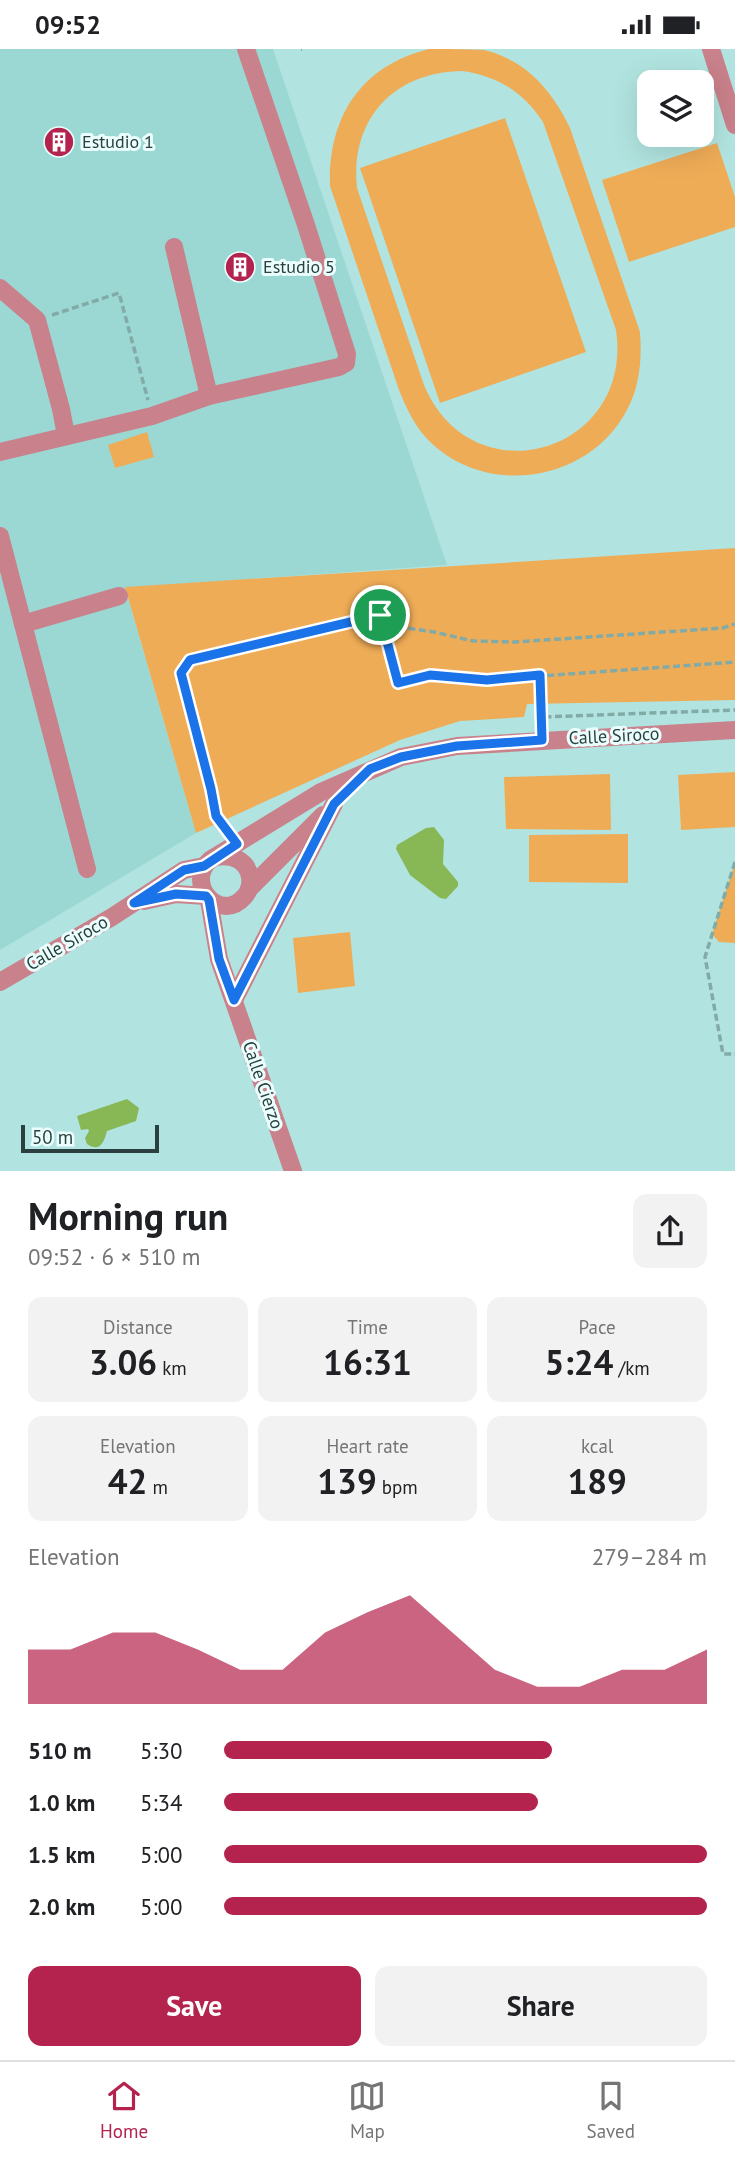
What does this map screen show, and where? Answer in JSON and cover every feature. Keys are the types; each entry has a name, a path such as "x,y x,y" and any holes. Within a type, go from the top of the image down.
{"street":[{"path":"0,452 152,416 209,396 339,367 346,363 347,354 331,299 247,49"},
{"path":"711,49 735,125"},
{"path":"174,247 209,396"},
{"path":"0,288 37,320 66,435"},
{"path":"0,536 87,869"},
{"path":"23,624 119,596"},
{"name":"Calle Siroco","path":"0,982 134,903 184,870 210,862 321,792 401,757 457,746 735,730"},
{"name":"Calle Siroco","path":"249,889 370,769"},
{"path":"234,1000 334,804"},
{"path":"232,856 246,866 249,889 241,900 229,906 215,904 207,898 200,881 210,862 232,856"},
{"name":"Calle Siroco","path":"134,903 176,894 207,898"},
{"name":"Calle Cierzo","path":"207,898 219,959 293,1171"}],"path":[{"path":"37,320 119,293 152,416"},
{"path":"380,615 398,683 430,675 487,680 735,662"},
{"path":"237,844 216,816 181,673 190,660 380,615 407,628 473,642 515,642 723,628 735,624"},
{"path":"540,675 542,740"},
{"path":"542,717 735,710"},
{"path":"735,862 705,957 723,1054 735,1054"}],"shaded area":[{"path":"0,49 273,49 447,565 125,588 196,833 0,950"},
{"path":"429,49 484,50 513,61 546,89 570,128 640,332 641,352 631,401 609,436 586,455 559,468 530,475 500,475 472,468 445,454 422,433 399,390 330,186 335,138 342,117 353,98 384,68","holes":["462,71 498,81 518,94 543,122 616,330 615,372 600,407 576,432 545,447 511,451 477,442 447,421 424,385 357,188 357,163 361,141 369,121 381,104 416,80"]},
{"path":"505,118 586,352 440,403 360,168"},
{"path":"717,143 735,197 735,227 629,262 602,180 705,147 714,147"},
{"path":"147,432 154,457 115,468 108,445"},
{"path":"735,548 735,700 527,704 524,717 460,721 400,740 196,833 125,587"},
{"path":"735,772 735,827 681,830 678,775"},
{"path":"610,774 611,830 506,829 504,777"},
{"path":"434,827 444,840 443,864 458,882 458,886 446,899 440,898 410,875 396,849 397,845 426,828"},
{"path":"628,834 628,883 529,882 529,835"},
{"path":"735,862 735,943 719,942 712,934"},
{"path":"350,932 355,986 298,993 293,938"},
{"path":"127,1099 139,1108 136,1121 107,1131 98,1147 87,1144 85,1138 89,1131 81,1130 77,1116"}],"place":[{"name":"Estudio 1","path":"59,142"},
{"name":"Estudio 5","path":"240,267"}],"route":[{"path":"380,615 398,683 430,675 487,680 540,675 542,740 457,746 401,757 370,769 334,804 234,1000 219,959 209,900 206,896 176,894 134,903 184,870 204,866 237,844 216,816 181,673 190,660 380,615"}]}
